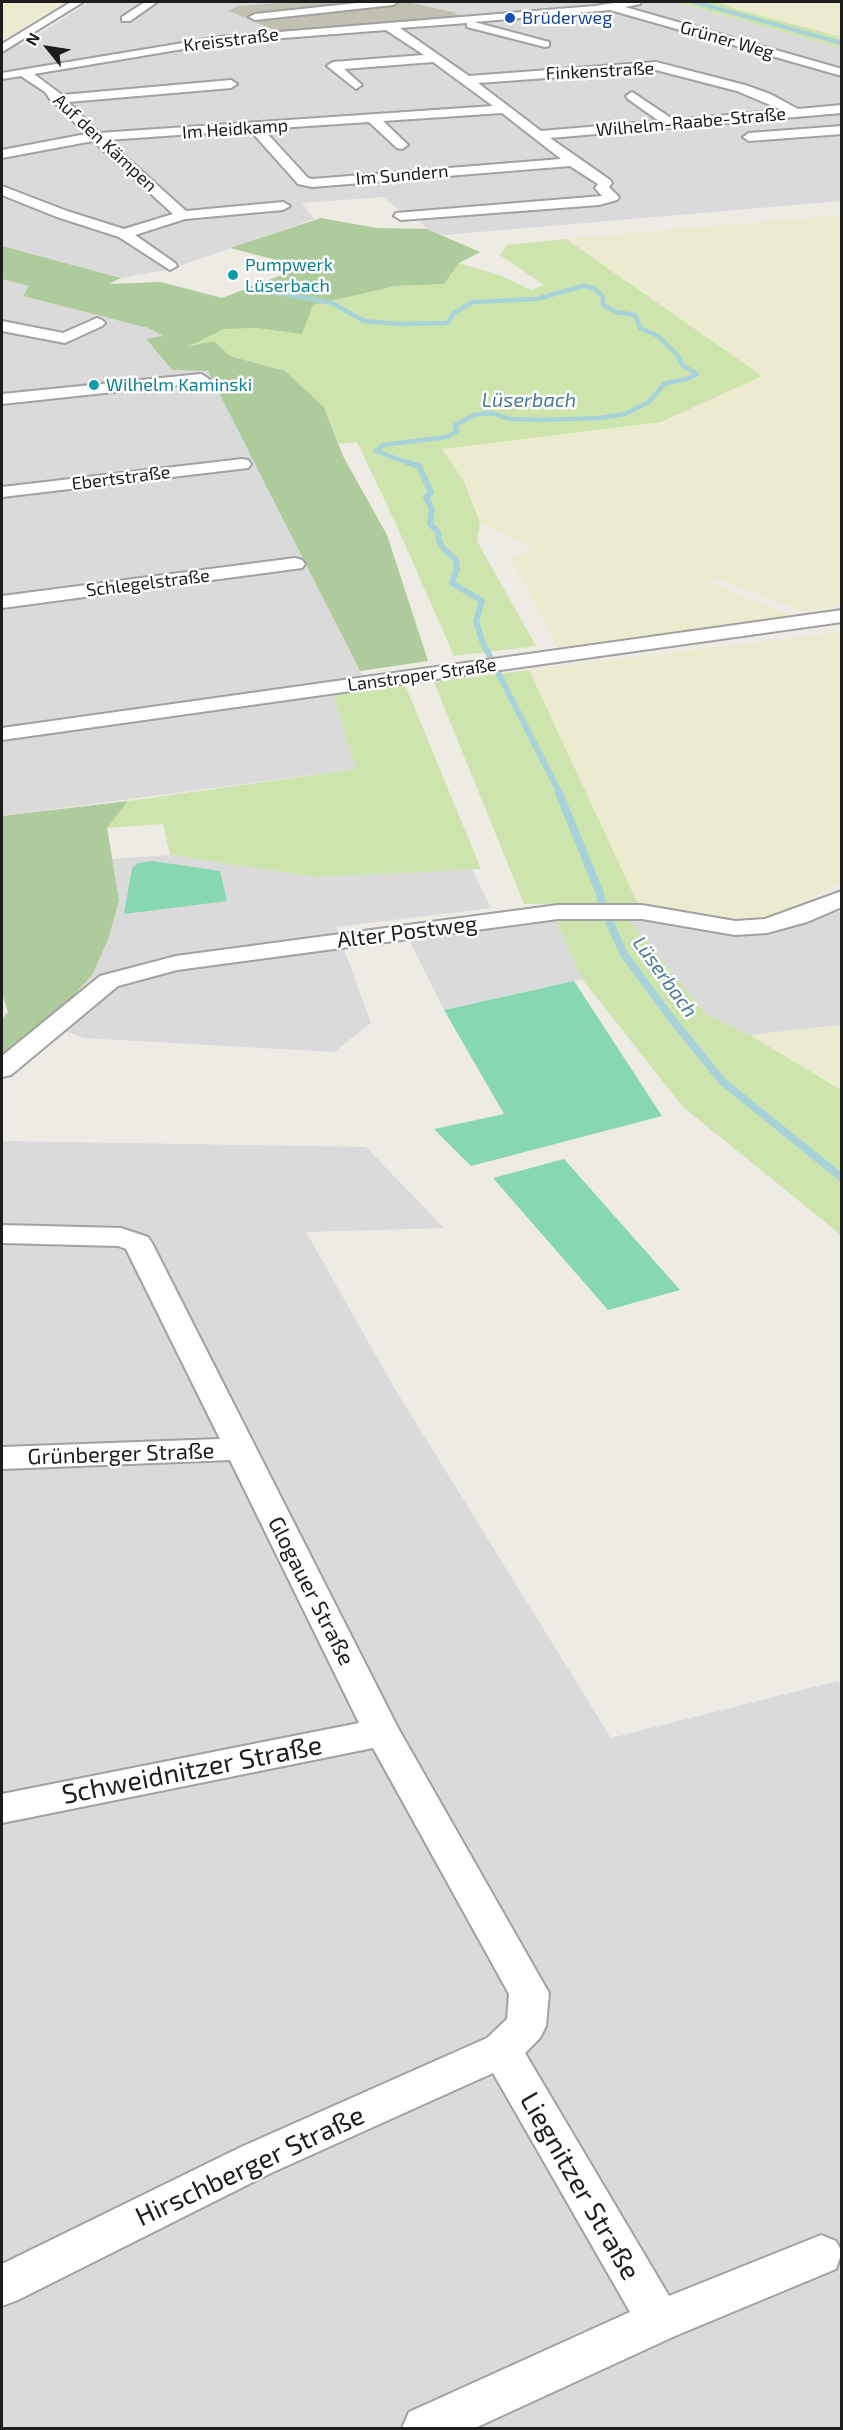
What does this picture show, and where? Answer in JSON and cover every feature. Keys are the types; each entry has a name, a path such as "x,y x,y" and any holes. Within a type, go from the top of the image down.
{"street":[{"path":"2,49 78,2"},
{"path":"126,19 152,2"},
{"path":"289,33 250,18 393,2"},
{"name":"Kreisstraße","path":"2,76 219,40 613,7 636,2"},
{"name":"Grüner Weg","path":"613,7 842,73"},
{"path":"440,10 462,19"},
{"name":"Kreisstraße","path":"462,19 473,27 545,44"},
{"path":"387,25 467,80 573,162 605,183 603,188 612,197 599,201 401,216"},
{"path":"356,85 333,66 436,58"},
{"name":"Finkenstraße","path":"467,80 656,66 741,88 796,113"},
{"name":"Auf den Kämpen","path":"24,73 49,89 56,99 96,137 183,215"},
{"path":"56,99 231,84"},
{"path":"632,96 672,124"},
{"name":"Im Heidkamp","path":"2,154 96,137 255,128 507,109"},
{"name":"Wilhelm-Raabe-Straße","path":"540,135 842,109"},
{"path":"373,119 402,145"},
{"name":"Im Sundern","path":"255,128 303,181 312,183 573,162"},
{"path":"730,139 842,130"},
{"path":"561,152 584,150"},
{"path":"2,190 62,214 124,234 170,266"},
{"name":"Auf den Kämpen","path":"124,234 183,215 283,206"},
{"path":"2,326 65,338 97,323"},
{"path":"2,399 201,379"},
{"name":"Ebertstraße","path":"2,492 242,464"},
{"name":"Schlegelstraße","path":"2,602 295,564"},
{"name":"Lanstroper Straße","path":"2,734 842,616"},
{"name":"Alter Postweg","path":"2,1069 109,981 176,963 558,912 642,912 735,928 767,926 798,917 842,898"},
{"name":"Glogauer Straße","path":"2,1234 121,1237 138,1243 382,1732 529,1993 526,2026 501,2050"},
{"name":"Grünberger Straße","path":"2,1458 240,1449"},
{"name":"Schweidnitzer Straße","path":"2,1809 382,1732"},
{"name":"Hirschberger Straße","path":"2,2286 256,2160 501,2050"},
{"name":"Liegnitzer Straße","path":"501,2050 659,2321"},
{"path":"425,2428 659,2321 820,2255"}],"shaded area":[{"path":"89,2 676,2 841,48 841,201 444,235 427,229 417,218 399,218 395,213 401,212 383,197 302,203 314,219 171,269 121,278 2,246 2,45 22,45"},
{"path":"292,2 407,2 453,12 459,16 279,32 229,11 238,6"},
{"path":"2,279 30,286 23,295 148,328 164,336 146,340 172,370 208,370 366,683 334,697 356,769 2,816"},
{"path":"170,855 315,877 472,869 491,908 336,927 371,1023 334,1052 84,1038 47,1025 93,974 109,937 119,900 112,859"},
{"path":"836,906 842,919 841,1025 750,1035 706,1014 629,920 771,932"},
{"path":"555,918 582,979 444,1010 408,938"},
{"path":"2,1141 366,1147 444,1228 306,1232 395,1389 611,1738 838,1681 841,1687 841,2428 2,2428"}],"green space":[{"path":"2,2 47,2 62,4 2,40"},
{"path":"676,2 718,2 841,37 841,48"},
{"path":"718,2 841,2 841,37 733,8"},
{"path":"841,215 841,605 805,612 715,578 706,581 794,617 559,650 511,559 533,549 480,523 464,481 441,448 660,422 761,376 566,239"},
{"path":"321,218 377,228 427,229 480,252 459,263 444,284 396,286 313,305 302,334 258,328 224,329 187,347 214,341 230,356 285,371 324,407 343,456 387,535 428,661 360,671 208,371 172,370 146,339 163,336 148,328 23,296 29,286 2,279 2,246 121,278 109,284 161,282 222,298 303,267 230,248"},
{"path":"566,239 762,376 661,422 442,449 464,481 480,523 477,541 536,646 454,656 357,442 339,444 324,407 285,371 230,356 214,342 184,348 224,329 258,328 312,305 396,286 444,284 459,263 502,276 531,290 544,285 500,255 507,245"},
{"path":"841,632 841,883 776,916 742,922 638,904 529,670"},
{"path":"529,670 638,904 524,904 434,682"},
{"path":"366,683 406,687 481,869 315,877 170,855 163,824 107,828 128,801 356,769 334,697"},
{"path":"128,801 107,828 119,900 109,937 93,974 47,1025 2,1061 2,1019 8,1012 2,994 2,816"},
{"path":"152,861 220,871 227,901 124,914 132,868 139,863"},
{"path":"555,918 629,920 706,1014 750,1035 841,1090 841,1235 683,1107 582,979"},
{"path":"574,981 662,1116 471,1166 434,1129 504,1114 444,1010"},
{"path":"841,1025 841,1090 750,1035"},
{"path":"564,1159 680,1290 608,1310 493,1178"}],"waterway":[{"path":"694,2 842,43"},
{"name":"Lüserbach","path":"251,288 332,303 364,321 400,324 447,323 455,312 473,302 537,299 583,286 594,288 603,297 603,305 616,312 635,315 640,328 658,336 677,355 683,366 697,374 687,379 664,384 649,402 625,414 600,418 540,420 511,419 490,413 474,415 455,425 457,431 447,437 383,445 376,451 411,464"},
{"name":"Lüserbach","path":"406,462 419,466 431,492 426,497 432,509 430,524 438,532 439,541 444,549 456,560 457,569 452,583 482,601 476,621 482,641 560,794"},
{"name":"Lüserbach","path":"559,793 599,891 603,908 624,954 671,1018 723,1082 842,1178"}],"place":[{"name":"Brüderweg","path":"510,18"},
{"name":"Pumpwerk Lüserbach","path":"233,275"},
{"name":"Wilhelm Kaminski","path":"94,385"}]}
